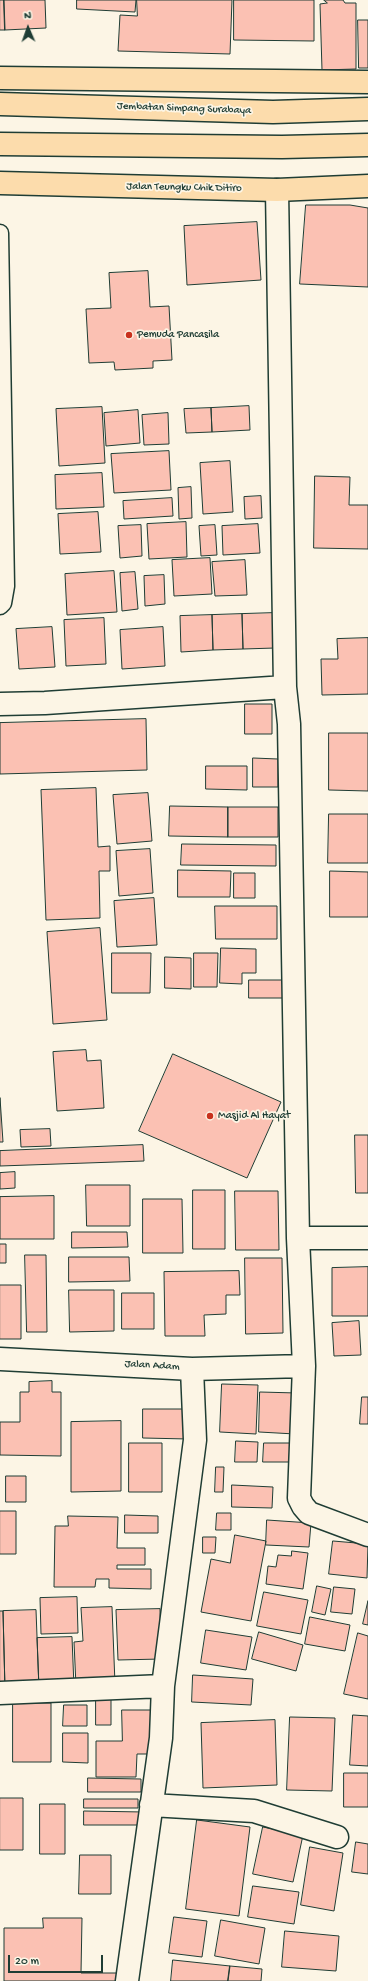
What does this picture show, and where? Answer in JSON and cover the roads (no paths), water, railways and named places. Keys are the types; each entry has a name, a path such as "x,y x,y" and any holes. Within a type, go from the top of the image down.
{"highway":[{"path":"0,78 368,82"},
{"name":"Jembatan Simpang Surabaya","path":"0,104 273,112 368,109"},
{"path":"0,144 282,147 368,146"},
{"name":"Jalan Teungku Chik Ditiro","path":"0,184 277,190 368,186"}],"street":[{"path":"277,190 285,687 289,724 298,1238 304,1366 299,1498 309,1513 368,1535"},
{"path":"0,704 45,703 285,687"},
{"path":"298,1238 368,1238"},
{"name":"Jalan Adam","path":"0,1359 192,1368 304,1366"},
{"path":"127,1981 161,1738 163,1686 195,1440 192,1368"},
{"path":"0,1693 163,1686"},
{"path":"152,1805 244,1809 337,1837"}],"lane":[{"path":"0,233 6,586 3,603 0,606"}],"place":[{"name":"Pemuda Pancasila","path":"129,335"},
{"name":"Masjid Al Hayat","path":"210,1116"}]}
